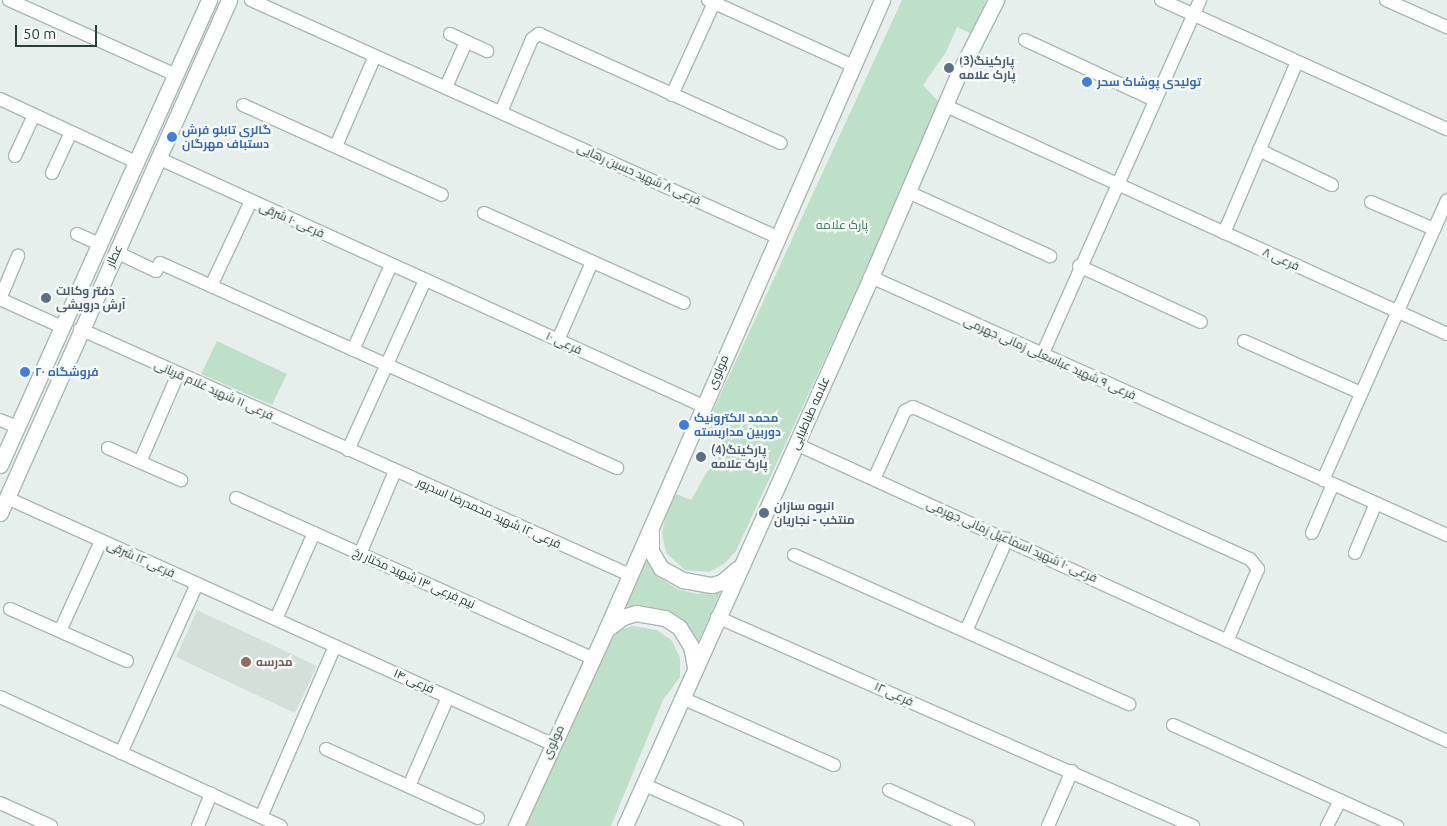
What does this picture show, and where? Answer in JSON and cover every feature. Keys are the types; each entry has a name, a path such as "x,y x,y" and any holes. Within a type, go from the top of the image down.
{"street":[{"path":"9,0 176,75"},
{"name":"عطار","path":"0,465 209,0"},
{"name":"عطار","path":"0,513 80,329 160,159 229,0"},
{"name":"فرعی ۸ شهید حسین رهایی","path":"251,0 776,237"},
{"name":"مولوی","path":"516,826 552,744 606,630 851,65 882,0"},
{"name":"علامه طباطبایی","path":"626,826 717,616 995,0"},
{"path":"1161,0 1447,129"},
{"path":"1042,355 1079,266 1200,0"},
{"path":"672,95 711,1 851,65"},
{"path":"1389,1 1447,27"},
{"path":"450,34 487,51"},
{"path":"500,112 535,35 780,143"},
{"path":"1025,40 1154,100"},
{"path":"446,87 466,42"},
{"path":"336,146 376,56"},
{"path":"1224,233 1297,62"},
{"path":"0,99 136,162"},
{"path":"243,106 442,195"},
{"name":"فرعی ۸","path":"946,106 1447,334"},
{"path":"15,156 34,115"},
{"path":"52,173 71,132"},
{"path":"1259,150 1332,185"},
{"name":"فرعی ۱۰ شرقی","path":"160,159 425,280"},
{"path":"908,192 1050,256"},
{"path":"1312,533 1328,482 1361,393 1399,312 1447,200"},
{"path":"211,286 251,201"},
{"path":"1371,202 1434,230"},
{"path":"484,214 684,303"},
{"path":"77,234 99,244"},
{"path":"116,252 156,271 160,263 617,468"},
{"path":"18,256 0,299 62,327"},
{"path":"558,340 592,262"},
{"path":"353,350 391,265"},
{"path":"1079,266 1201,322"},
{"name":"فرعی ۹ شهید عباسعلی زمانی جهرمی","path":"871,277 1447,535"},
{"path":"348,450 425,280"},
{"name":"فرعی ۱۰","path":"425,280 703,406"},
{"name":"فرعی ۱۱ شهید غلام قربانی","path":"80,329 348,450"},
{"path":"1244,341 1361,393"},
{"path":"140,462 178,374"},
{"path":"874,479 904,411 913,407 1250,559 1258,569 1228,639 1447,741"},
{"path":"0,420 17,427"},
{"name":"فرعی ۱۰ شهید اسماعیل زمانی جهرمی","path":"796,444 1228,639"},
{"path":"108,448 181,480"},
{"name":"فرعی ۱۲ شهید محمدرضا اسدپور","path":"348,450 630,575"},
{"path":"360,554 395,471"},
{"name":"فرعی ۱۲ شرقی","path":"7,498 276,619"},
{"name":"نیم فرعی ۱۳ شهید مختار رخ","path":"236,498 592,658"},
{"path":"1355,553 1376,503"},
{"path":"651,528 651,551 661,568 675,577 688,582 712,585 722,582 740,567"},
{"path":"276,619 314,533"},
{"path":"966,631 1007,539"},
{"path":"60,631 100,541"},
{"path":"794,555 1129,704"},
{"path":"121,753 197,584"},
{"path":"10,608 127,661"},
{"path":"606,630 623,617 636,613 665,618 679,627 691,646 695,667"},
{"name":"فرعی ۱۲","path":"717,616 1193,826"},
{"name":"فرعی ۱۴","path":"276,619 552,744"},
{"path":"261,817 335,646"},
{"path":"0,697 280,826"},
{"path":"409,786 448,697"},
{"path":"682,698 834,765"},
{"path":"1173,725 1397,826"},
{"path":"326,749 478,818"},
{"path":"1048,826 1072,771"},
{"path":"645,785 737,826"},
{"path":"889,790 968,826"},
{"path":"198,826 211,794"},
{"path":"1327,826 1340,800"},
{"path":"0,803 51,826"}],"shaded area":[{"name":"مدرسه","path":"197,610 317,666 295,713 176,657"}],"green space":[{"name":"پارک علامه","path":"902,0 986,0 972,34 957,27 946,52 923,85 939,102 883,233 736,551 724,564 709,572 685,570 666,553 662,533 665,519 676,494 691,500 707,472 725,450 706,426"},
{"path":"217,341 287,374 272,405 201,374"},
{"path":"643,557 647,557 657,576 677,589 697,594 718,590 720,593 698,643 690,633 622,611"},
{"path":"633,626 657,630 672,641 680,658 680,677 663,700 611,826 526,826 609,641 620,630"}],"place":[{"name":"پارکینگ(3) پارک علامه","path":"949,68"},
{"name":"تولیدی پوشاک سحر","path":"1087,82"},
{"name":"گالری تابلو فرش دستباف مهرگان","path":"172,137"},
{"name":"دفتر وکالت آرش درویشی","path":"46,298"},
{"name":"فروشگاه ۲۰","path":"25,372"},
{"name":"محمد الکترونیک دوربین مداربسته","path":"684,425"},
{"name":"پارکینگ(4) پارک علامه","path":"701,457"},
{"name":"انبوه سازان منتخب - نجاریان","path":"764,513"},
{"name":"مدرسه","path":"246,662"}]}
